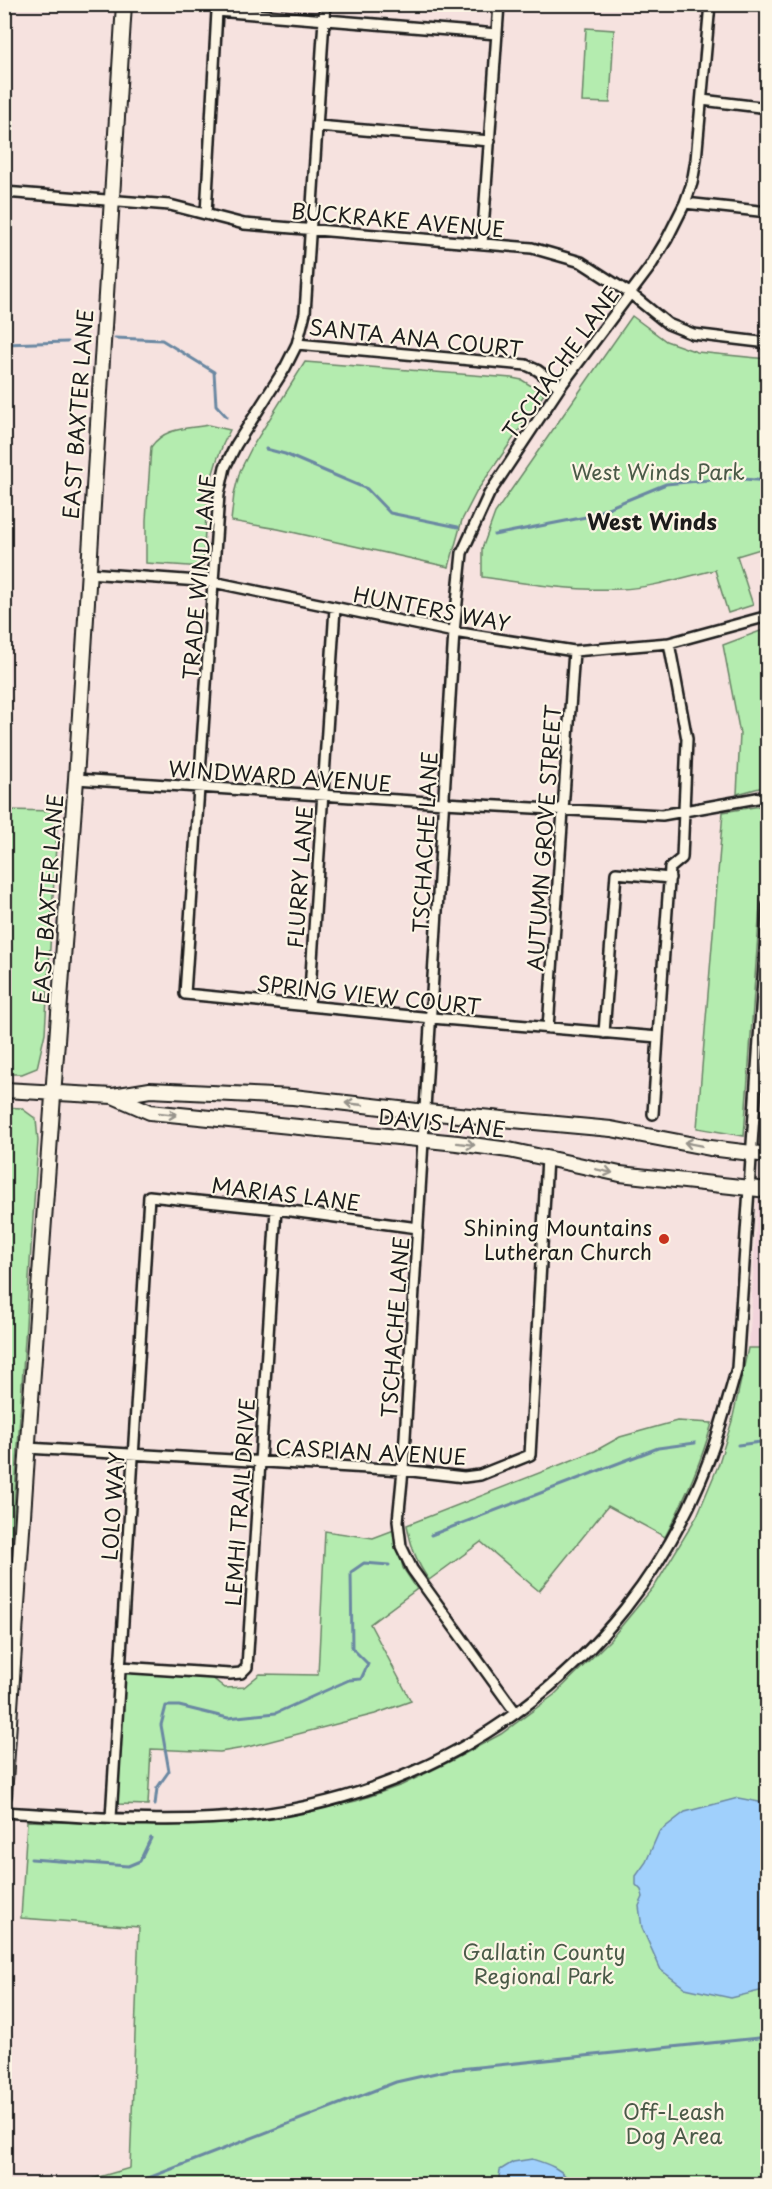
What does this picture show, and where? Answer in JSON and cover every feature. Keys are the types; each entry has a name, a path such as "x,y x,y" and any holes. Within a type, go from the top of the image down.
{"main road":[{"name":"EAST BAXTER LANE","path":"4,1796 10,1629 27,1448 76,779 124,4"},
{"name":"DAVIS LANE","path":"4,1090 113,1096 150,1090 293,1097 611,1129 768,1155"},
{"name":"DAVIS LANE","path":"113,1096 150,1112 509,1150 620,1174 768,1190"}],"street":[{"name":"TRADE WIND LANE","path":"185,994 219,494 225,467 236,444 285,368 297,344 305,313 325,4"},
{"path":"482,244 499,4"},
{"name":"TSCHACHE LANE","path":"516,1713 412,1569 401,1546 398,1521 432,1018 454,632 462,553 489,494 560,387 630,294 667,239 684,203 692,183 696,160 710,4"},
{"path":"206,214 217,11 497,34"},
{"path":"702,100 768,108"},
{"path":"318,126 490,141"},
{"name":"BUCKRAKE AVENUE","path":"4,192 170,205 244,224 532,248 581,262 630,294 668,324 693,334 768,343"},
{"path":"684,203 768,212"},
{"name":"SANTA ANA COURT","path":"297,344 526,365 560,387"},
{"name":"HUNTERS WAY","path":"88,573 213,582 454,632 574,651 669,643 768,616"},
{"name":"FLURRY LANE","path":"309,1006 335,608"},
{"path":"653,1114 670,868 682,858 687,739 669,643"},
{"name":"AUTUMN GROVE STREET","path":"548,1028 574,651"},
{"name":"WINDWARD AVENUE","path":"76,779 662,815 768,796"},
{"path":"604,1033 616,873 670,878"},
{"path":"4,1812 111,1818 209,1819 253,1815 325,1802 387,1784 429,1765 516,1713 549,1689 588,1653 629,1604 654,1568 679,1525 711,1454 736,1368 768,905"},
{"name":"SPRING VIEW COURT","path":"185,994 658,1037"},
{"path":"756,1087 768,1088"},
{"name":"CASPIAN AVENUE","path":"27,1448 403,1470 464,1477 480,1475 530,1455 547,1158"},
{"name":"MARIAS LANE","path":"149,1196 276,1209 418,1228"},
{"name":"LOLO WAY","path":"111,1818 149,1196"},
{"name":"LEMHI TRAIL DRIVE","path":"120,1667 230,1674 241,1673 247,1667 276,1209"}],"shaded area":[{"path":"758,1196 767,1197 767,1348 749,1348"}],"green space":[{"path":"586,28 614,30 610,103 582,102"},
{"name":"West Winds Park","path":"632,316 666,341 697,352 767,359 767,547 737,556 753,605 728,613 715,570 656,584 620,589 568,588 482,577 482,549 495,513"},
{"path":"305,362 512,378 522,380 544,394 477,491 462,520 449,567 278,529 231,521 234,494 240,471 252,447"},
{"path":"208,425 230,430 211,480 206,513 203,567 146,563 146,520 151,447 169,432"},
{"path":"763,630 768,701 767,786 737,794 740,734 723,645"},
{"path":"767,805 744,1136 697,1128 723,812"},
{"path":"5,810 58,811 45,1033 37,1068 22,1074 5,1074"},
{"path":"4,1107 21,1108 36,1119 38,1141 8,1599 4,1599"},
{"name":"Gallatin County Regional Park","path":"748,1348 767,1348 767,2184 75,2184 130,2168 139,1927 21,1918 27,1821 169,1826 271,1819 356,1801 402,1785 501,1734 554,1695 610,1640 656,1584 697,1516 718,1466 732,1421"},
{"path":"677,1421 712,1423 692,1481 665,1537 608,1506 539,1591 481,1542 429,1580 417,1560 407,1525 595,1451 620,1437"},
{"path":"394,1530 403,1568 417,1589 370,1624 411,1701 375,1714 244,1748 220,1752 151,1749 148,1805 117,1804 124,1671 211,1677 225,1688 244,1687 260,1674 318,1675 325,1531 373,1538"}],"water":[{"path":"738,1798 767,1806 768,1989 731,1998 685,1988 661,1970 642,1928 639,1906 643,1897 636,1885 636,1876 646,1862 659,1832 685,1812"},
{"path":"532,2159 564,2174 569,2184 498,2184 500,2170 513,2162"}],"waterway":[{"path":"115,338 162,340 214,372 216,405 227,417"},
{"path":"4,344 67,342"},
{"path":"266,449 285,454 367,489 390,513 458,527"},
{"path":"494,535 586,517 666,484 731,478 768,481"},
{"path":"738,1445 768,1441"},
{"path":"431,1535 658,1448 695,1443"},
{"path":"155,1805 157,1788 169,1771 161,1725 166,1706 179,1706 228,1718 276,1713 349,1680 361,1679 368,1664 352,1648 351,1572 364,1563 389,1565"},
{"path":"31,1859 128,1866 140,1861 151,1838"},
{"path":"133,2184 396,2082 449,2070 768,2037"}],"place":[{"name":"Shining Mountains Lutheran Church","path":"664,1239"}],"district":[{"name":"West Winds","path":"652,520"}],"park label":[{"name":"Off-Leash Dog Area","path":"674,2123"}]}
